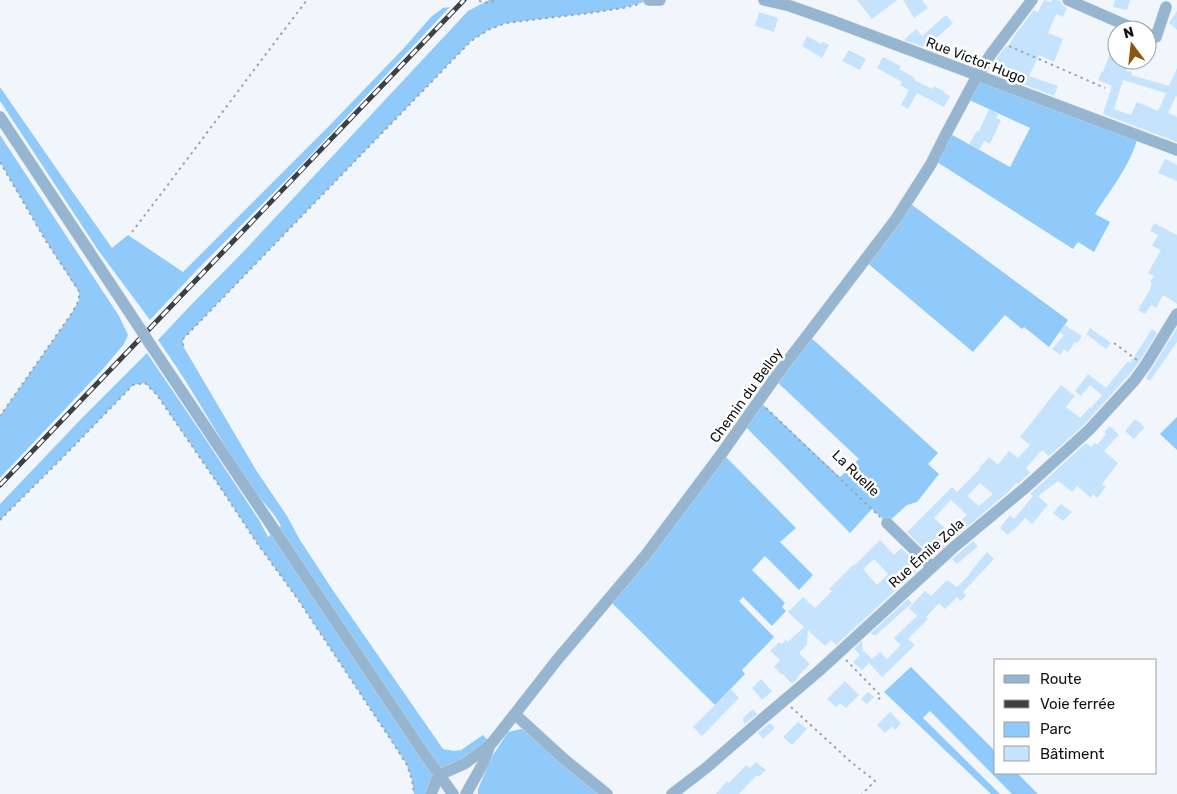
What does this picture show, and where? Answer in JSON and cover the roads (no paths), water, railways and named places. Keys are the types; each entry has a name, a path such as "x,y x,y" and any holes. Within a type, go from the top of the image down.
{"street":[{"path":"650,0 660,0"},
{"name":"Rue Victor Hugo","path":"764,0 790,6 830,20 1177,150"},
{"name":"Chemin du Belloy","path":"491,744 557,660 645,556 722,453 774,379 896,219 927,172 977,76 1032,0"},
{"path":"1068,0 1114,20"},
{"path":"1157,34 1166,7"},
{"path":"0,117 150,344 453,794"},
{"name":"Rue Émile Zola","path":"672,794 706,768 839,653 954,547 1075,444 1120,398 1146,366 1177,314"},
{"path":"887,523 932,567"},
{"path":"514,715 607,794"},
{"path":"432,794 440,775 464,764 491,744"},
{"path":"466,794 484,762 491,744"}],"railway":[{"path":"0,485 464,0"}]}
